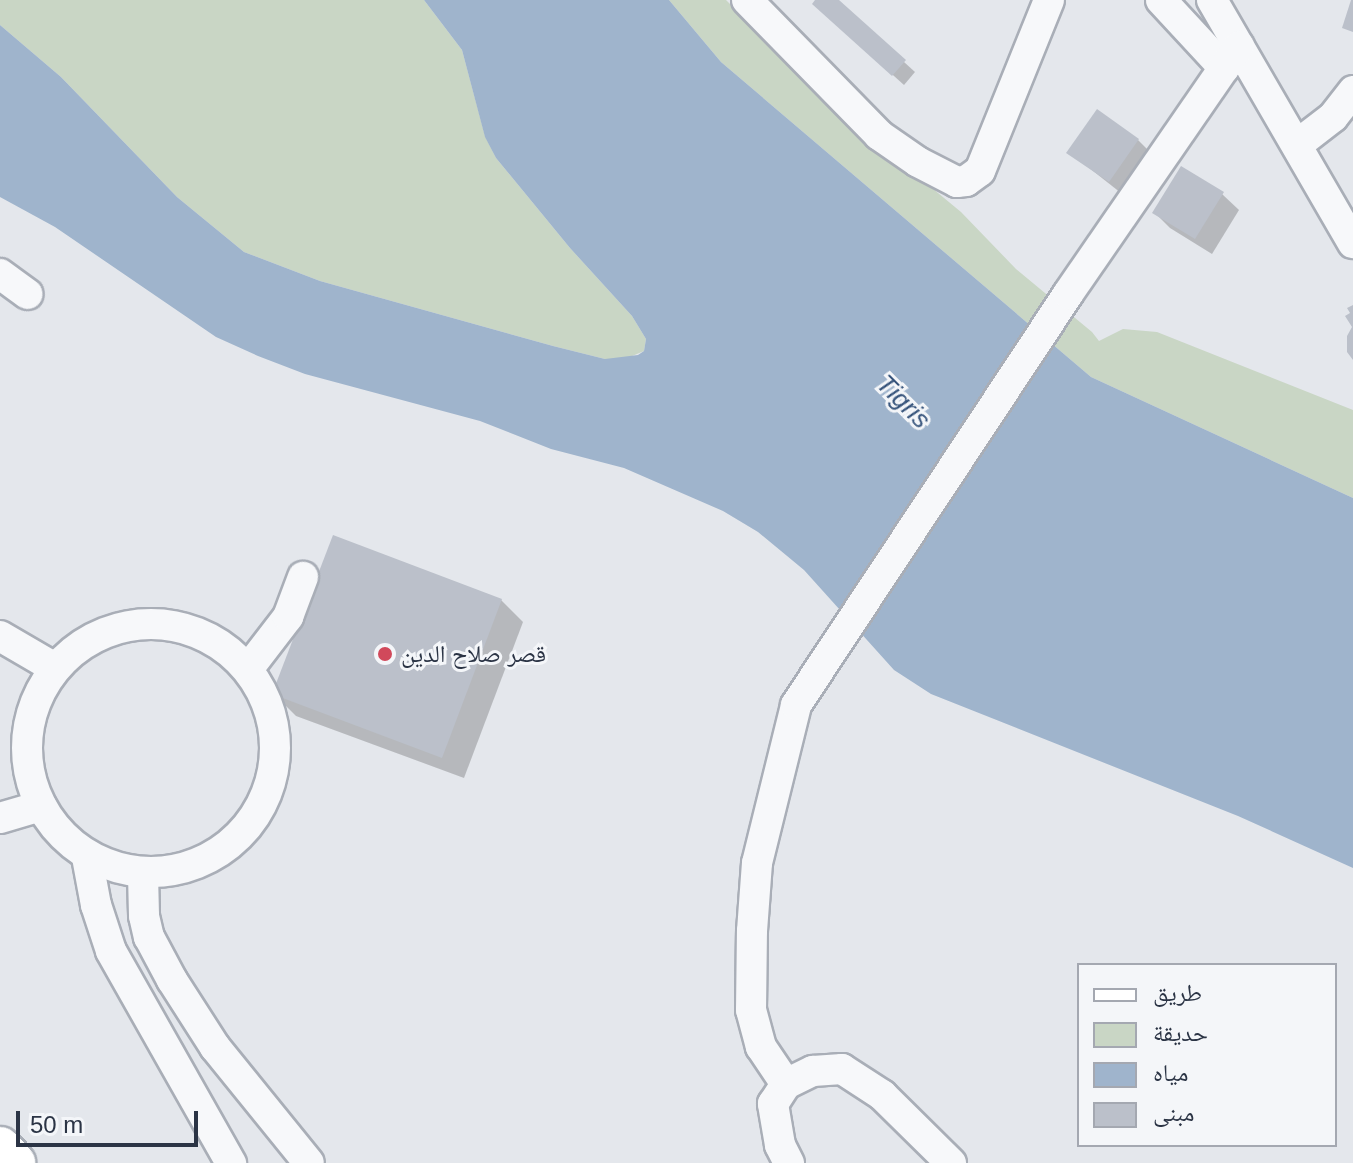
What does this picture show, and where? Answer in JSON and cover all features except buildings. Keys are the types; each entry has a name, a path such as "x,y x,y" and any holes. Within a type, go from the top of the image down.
{"main road":[{"path":"0,1148 14,1163"}],"street":[{"path":"747,0 879,135 918,162 957,182 966,181 980,171 1049,0"},
{"path":"1161,0 1231,57 1298,144 1353,243"},
{"path":"1212,0 1231,57"},
{"path":"786,1084 761,1047 751,1010 752,931 757,863 796,705 1068,294 1231,57"},
{"path":"1298,144 1333,117 1353,91"},
{"path":"0,274 28,294"},
{"path":"248,669 288,617 303,577"},
{"path":"142,624 181,627 200,634 226,649 248,669 266,699 274,736 270,775 256,810 232,841 200,863 182,870 143,874 114,869 87,857 62,836 41,806 29,765 28,745 37,704 55,668 85,642 103,633 142,624"},
{"path":"0,636 55,668"},
{"path":"0,818 41,806"},
{"path":"87,857 96,905 111,951 231,1163"},
{"path":"143,874 144,916 165,968 215,1047 309,1163"},
{"path":"789,1163 780,1145 773,1104 786,1084 813,1071 842,1069 882,1095 951,1163"}],"green space":[{"path":"0,0 424,0 462,50 485,136 496,158 570,248 632,316 646,339 644,351 625,359 605,359 320,281 244,252 177,197 61,77 0,25"},
{"path":"669,0 726,0 829,103 961,212 1016,269 1099,341 1123,329 1157,332 1353,410 1353,498 1091,377 721,62"}],"water":[{"name":"Tigris","path":"424,0 669,0 721,62 1091,377 1353,498 1353,868 1238,816 931,694 894,670 804,570 758,532 723,511 624,468 551,449 480,421 305,374 258,356 216,337 55,227 0,197 0,25 61,77 177,197 244,252 320,281 553,346 605,359 638,355 644,351 646,339 632,316 570,248 496,158 485,137 462,50"}],"place":[{"name":"قصر صلاح الدين","path":"385,654"}]}
